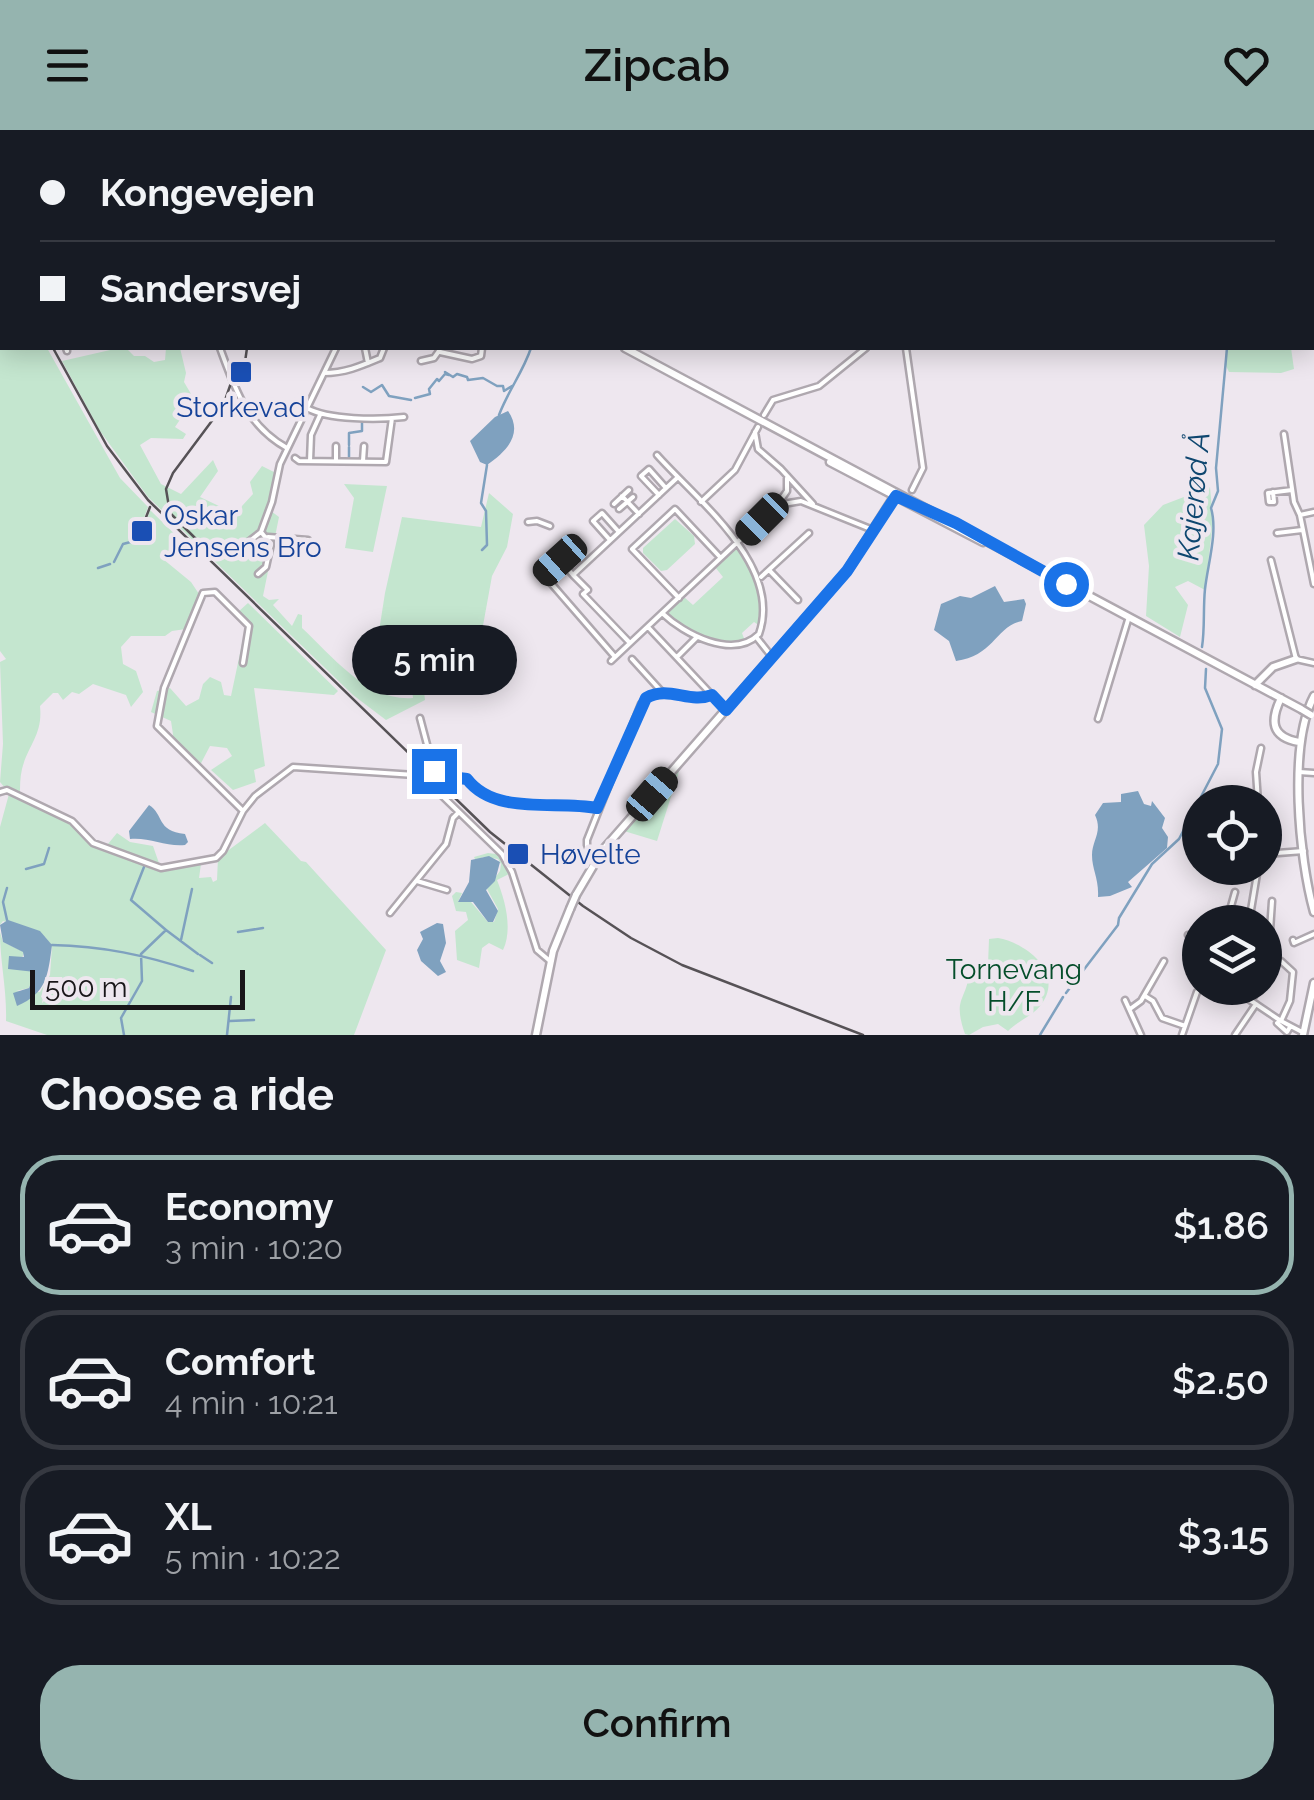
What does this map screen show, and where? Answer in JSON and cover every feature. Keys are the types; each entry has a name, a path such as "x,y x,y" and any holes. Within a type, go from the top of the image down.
{"main road":[{"path":"629,350 1312,716"},
{"path":"803,444 892,499 1007,552"},
{"path":"885,486 892,499"},
{"path":"892,499 902,498 956,523"},
{"path":"536,1035 550,961 576,894 597,858 847,571 892,499"},
{"path":"1255,685 1273,667 1296,660"},
{"path":"1314,696 1299,742 1298,772 1304,852 1314,912"},
{"path":"1280,698 1273,716 1274,726 1283,738 1299,742"},
{"path":"1304,1034 1314,983"}],"street":[{"path":"221,350 250,417 269,438 287,448"},
{"path":"247,543 261,532 287,448 335,350"},
{"path":"365,350 368,363"},
{"path":"324,373 345,372 380,358 383,350"},
{"path":"422,362 434,358 438,350"},
{"path":"441,350 472,359 482,351 491,354"},
{"path":"764,415 773,400 820,386 864,350"},
{"path":"906,350 923,471 912,490"},
{"path":"306,408 320,415 404,417"},
{"path":"310,461 310,434 320,415"},
{"path":"295,458 386,462 392,418"},
{"path":"700,503 735,470 756,430 758,449 814,506"},
{"path":"1284,434 1292,490 1314,583"},
{"path":"336,446 336,462"},
{"path":"363,462 364,446"},
{"path":"657,455 737,542 759,578 764,611 759,640"},
{"path":"659,495 641,476 649,469 666,488"},
{"path":"630,643 583,594 588,590 560,560 544,574 613,659 777,505 788,491 786,476"},
{"path":"573,575 678,478"},
{"path":"614,504 628,490"},
{"path":"1273,492 1292,490"},
{"path":"622,496 639,514"},
{"path":"619,509 633,496"},
{"path":"777,505 795,500 875,531"},
{"path":"678,598 632,548 675,509 720,558"},
{"path":"1300,516 1314,512"},
{"path":"610,540 593,521 602,513 620,532"},
{"path":"528,522 550,526"},
{"path":"1277,532 1304,530"},
{"path":"261,532 268,537 308,540"},
{"path":"759,578 809,533"},
{"path":"258,574 266,567 271,544 268,537"},
{"path":"1307,547 1314,545"},
{"path":"1271,560 1296,660 1314,663"},
{"path":"769,570 798,600"},
{"path":"243,663 249,626 215,592 203,594 164,688 157,726 243,811"},
{"path":"662,614 697,637 725,644 759,640"},
{"path":"1098,719 1128,619"},
{"path":"648,627 726,710"},
{"path":"677,657 697,637"},
{"path":"759,640 774,655"},
{"path":"632,659 662,692"},
{"path":"597,858 586,847 597,808 646,698 662,692 700,699 712,695"},
{"path":"420,718 434,771 442,776 467,779 479,793 510,803 563,803 597,808"},
{"path":"1257,785 1262,748"},
{"path":"0,792 7,790 72,821 93,843 161,868 216,858 255,796 296,766 421,776 509,863 537,950 550,961"},
{"path":"1298,772 1314,774"},
{"path":"390,913 446,844 452,818 459,812"},
{"path":"1282,853 1304,852"},
{"path":"417,881 447,890"},
{"path":"1231,905 1235,892"},
{"path":"1271,905 1272,901"},
{"path":"1292,940 1294,943 1314,934"},
{"path":"1130,1010 1144,996 1164,961"},
{"path":"1279,1022 1290,1000 1293,972 1282,961"},
{"path":"1144,996 1154,1001 1162,1018 1185,1026"},
{"path":"1125,1000 1142,1035"},
{"path":"1182,1035 1192,1005"},
{"path":"1236,1035 1251,1005"},
{"path":"1257,1005 1289,1031 1304,1034"}],"green space":[{"path":"0,350 48,350 120,478 148,507 137,537 150,510 192,551 176,543 169,558 163,559 191,582 199,594 186,629 165,636 131,636 121,647 123,664 136,671 143,692 131,707 126,695 93,684 63,700 53,693 40,706 37,732 22,769 20,794 0,782 0,662 6,659 0,651"},
{"path":"128,350 154,362 165,360 166,350 180,350 184,382 194,399 175,427 186,434 183,439 151,438 140,445 161,484 181,494 213,460 218,471 200,497 240,516 242,506 253,494 250,482 262,466 276,473 267,508 279,517 263,596 279,599 273,605 292,626 298,614 302,615 302,628 326,652 381,693 413,698 411,680 397,646 377,644 402,517 481,527 489,493 513,514 507,547 492,576 482,631 438,641 423,683 425,700 386,720 353,695 148,497 100,431 62,361"},
{"path":"1226,350 1291,350 1294,369 1281,373 1229,372"},
{"path":"344,484 387,486 373,552 345,548 354,498"},
{"path":"1210,487 1213,521 1205,590 1188,581 1175,587 1188,605 1180,637 1146,616 1149,566 1144,525 1163,505"},
{"path":"675,519 694,536 695,544 661,571 643,553 643,548"},
{"path":"736,545 758,582 760,626 754,622 742,633 745,641 701,637 665,613 693,586 684,597 693,605 723,577 715,567 708,572"},
{"path":"248,603 338,691 334,695 254,688 265,766 254,770 256,782 233,790 211,770 232,756 227,748 210,746 199,767 174,741 171,721 151,712 157,691 170,688 186,706 199,699 203,684 210,677 221,682 224,695 231,696 246,625 238,612"},
{"path":"681,765 657,841 624,831 636,816 656,805 657,796"},
{"path":"9,794 75,824 83,838 103,850 117,833 130,842 153,846 161,869 201,864 199,878 211,877 213,882 217,880 218,858 265,823 386,950 354,1035 47,1035 6,1021 0,932 3,942 24,952 19,968 35,971 29,988 16,991 40,992 50,975 52,946 45,937 3,921 0,925 0,827"},
{"path":"488,853 504,855 511,873 497,880 508,924 503,950 489,943 482,948 479,968 457,960 455,931 468,920 466,912 456,911 452,896 462,893 458,902 471,902 488,922 494,922 498,909 487,889 501,864 498,859 483,857 476,861 474,857"},
{"name":"Tornevang H/F","path":"989,939 1020,946 1040,962 1046,972 1047,994 1037,1010 1008,1031 998,1024 965,1034 960,1006 969,972 988,965"}],"water":[{"path":"508,411 514,427 511,442 487,465 480,462 470,441 495,417"},
{"path":"995,586 1004,602 1024,599 1022,621 1006,629 979,653 956,661 949,641 934,630 941,604 960,596 971,598"},
{"path":"1138,791 1144,804 1151,806 1152,801 1165,818 1162,828 1168,837 1167,848 1128,882 1132,887 1098,897 1092,855 1098,831 1095,815 1103,803 1121,802 1121,794"},
{"path":"149,805 165,826 185,834 185,845 130,839 129,831"},
{"path":"489,856 500,862 495,881 486,890 498,911 493,922 488,922 473,902 458,902 469,882 471,860"},
{"path":"8,920 40,931 52,945 40,989 17,1006 13,993 29,988 35,972 8,969 9,956 24,957 23,952 3,942 0,925"},
{"path":"443,924 446,943 440,961 446,972 438,976 421,961 417,950 423,939 420,932"}],"waterway":[{"path":"499,415 530,350"},
{"name":"Kajerød Å","path":"1202,647 1227,350"},
{"path":"415,398 430,394 429,389 437,379 449,375 445,372 468,380 483,378 503,386 504,391 512,386"},
{"path":"363,387 371,392 382,385 389,396 411,400"},
{"path":"349,445 349,433 362,431 362,420"},
{"path":"349,447 349,457"},
{"path":"482,550 487,545 486,511 481,503 487,465"},
{"path":"114,562 123,544 138,540"},
{"path":"98,568 110,564"},
{"name":"Kajerød Å","path":"1066,993 1118,925 1152,864 1179,839 1218,764 1222,729 1205,688 1206,669"},
{"path":"26,869 44,864 49,848"},
{"path":"144,867 131,900 166,930"},
{"path":"7,888 3,902 7,920"},
{"path":"181,940 192,889"},
{"path":"238,932 263,928"},
{"path":"124,1035 121,1018 142,981 141,954 166,930 198,954"},
{"path":"52,945 123,952 193,971"},
{"path":"200,955 212,963"},
{"path":"227,1035 231,997"},
{"name":"Kajerød Å","path":"1040,1035 1063,997"},
{"path":"230,1021 254,1020"}],"tram line":[{"path":"54,350 107,446 148,500 490,832 583,906 631,938 682,965 863,1035"}],"railway":[{"path":"211,554 170,513 166,489 173,473 223,406 231,383 245,362 247,350"},
{"path":"148,541 143,525 150,507"}],"place":[{"name":"Storkevad","path":"241,372"},
{"name":"Oskar Jensens Bro","path":"142,531"},
{"name":"Høvelte","path":"518,854"}],"route":[{"path":"434,771 467,779 479,793 510,803 563,803 597,808 646,698 662,692 700,699 712,695 726,710 847,571 896,496 956,523 1066,584"}]}
